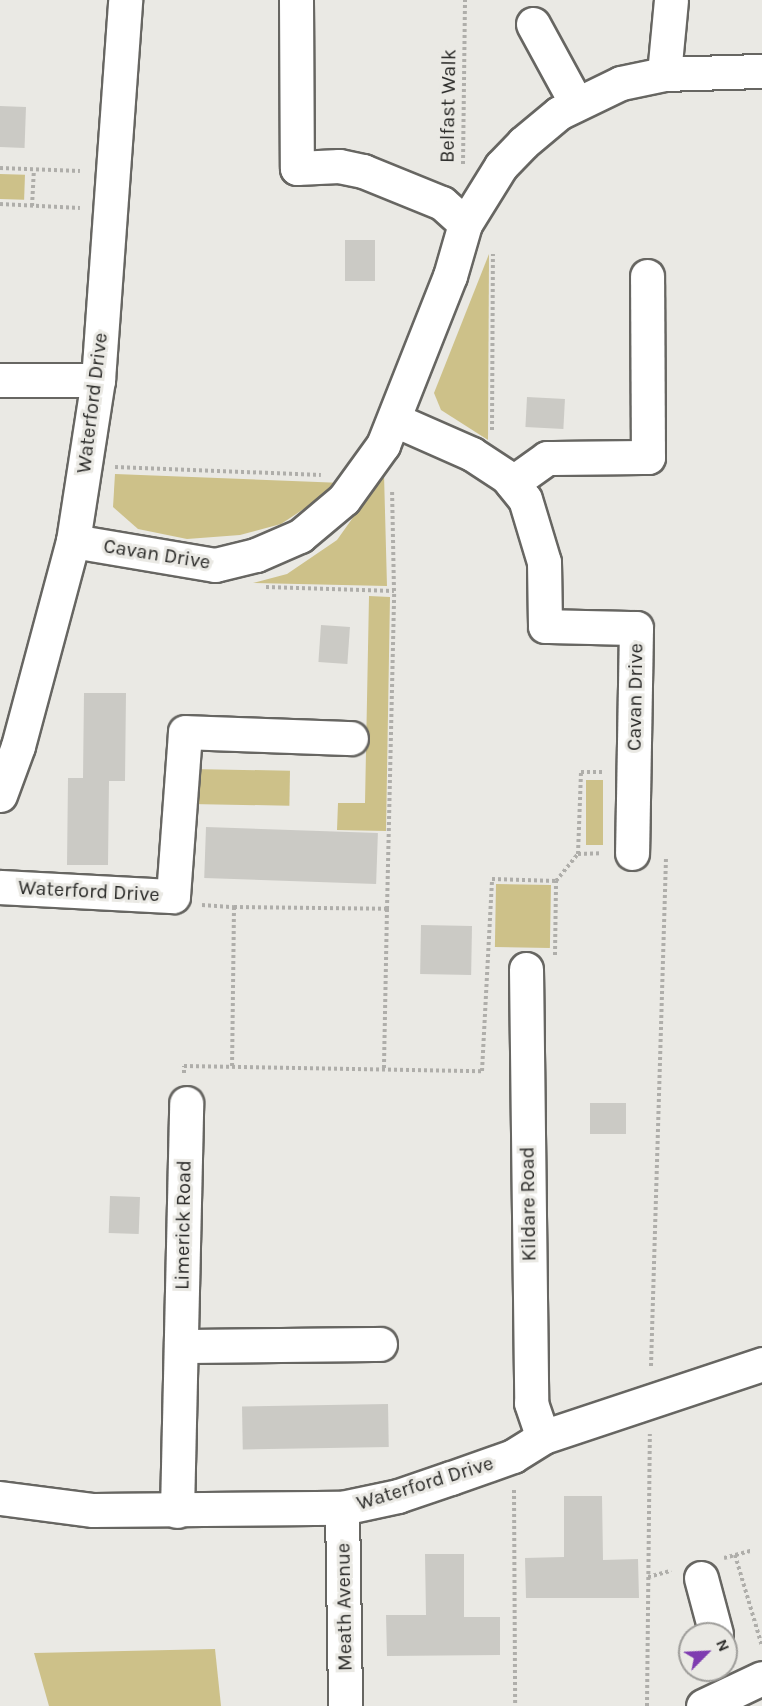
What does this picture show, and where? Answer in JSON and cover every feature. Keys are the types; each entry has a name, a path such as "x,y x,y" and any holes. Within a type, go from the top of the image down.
{"street":[{"name":"Waterford Drive","path":"0,795 9,746 73,541 85,465 98,380 125,0"},
{"path":"296,0 297,168 339,166 363,171 442,203 469,217"},
{"path":"664,74 671,0"},
{"path":"533,24 576,103"},
{"name":"Cavan Drive","path":"73,541 215,565 242,559 300,536 330,513 362,476 389,432 450,276 469,217 501,166 523,143 543,124 576,103 621,83 664,74 762,71"},
{"path":"389,432 502,475 547,458 648,457 647,276"},
{"path":"0,380 98,380"},
{"name":"Cavan Drive","path":"502,475 525,500 544,562 545,626 636,628 632,853"},
{"name":"Waterford Drive","path":"0,887 173,896 185,732 351,738"},
{"name":"Kildare Road","path":"526,969 531,1403 543,1437"},
{"name":"Limerick Road","path":"177,1511 186,1103"},
{"path":"181,1346 380,1344"},
{"name":"Waterford Drive","path":"0,1498 93,1510 342,1508 398,1496 513,1456 543,1437 762,1364"},
{"name":"Meath Avenue","path":"342,1508 345,1706"},
{"path":"701,1578 713,1622"},
{"path":"720,1689 762,1678"}],"path":[{"name":"Belfast Walk","path":"465,0 462,195 469,217"},
{"path":"0,168 113,173"},
{"path":"32,206 34,170"},
{"path":"0,204 110,209"},
{"path":"469,217 493,248 502,475"},
{"path":"384,1069 394,591 389,432"},
{"path":"85,465 362,476"},
{"path":"259,587 394,591"},
{"path":"186,1103 184,1066 483,1071 492,879 556,881 578,854 581,772 634,772"},
{"path":"578,854 666,852 650,1403"},
{"path":"173,896 172,903 234,907 387,909"},
{"path":"232,1067 234,907"},
{"path":"513,1456 515,1706"},
{"path":"647,1706 650,1456"},
{"path":"735,1555 762,1648"}],"shaded area":[{"path":"0,174 25,175 24,200 0,199"},
{"path":"489,254 488,440 441,410 434,393"},
{"path":"115,474 343,483 281,524 240,535 187,539 138,529 113,507"},
{"path":"384,474 387,586 253,583 287,574 337,540"},
{"path":"369,596 390,597 386,831 337,830 338,803 365,803"},
{"path":"191,769 290,771 289,806 190,804"},
{"path":"586,780 603,780 603,845 586,845"},
{"path":"496,884 551,885 550,948 495,947"},
{"path":"215,1649 221,1706 49,1706 34,1653"}],"building":[{"path":"0,106 26,107 25,148 0,147"},
{"path":"345,240 375,240 375,281 345,281"},
{"path":"527,397 565,399 563,429 525,427"},
{"path":"321,625 350,627 347,664 318,662"},
{"path":"84,693 126,693 125,781 109,781 108,865 67,865 68,778 83,778"},
{"path":"206,827 378,833 376,884 204,878"},
{"path":"421,925 472,926 471,975 420,974"},
{"path":"590,1103 626,1103 626,1134 590,1134"},
{"path":"110,1196 140,1197 139,1234 109,1233"},
{"path":"388,1404 389,1447 243,1450 242,1407"},
{"path":"564,1496 602,1496 603,1560 638,1559 639,1598 526,1598 525,1558 564,1557"},
{"path":"425,1554 464,1554 464,1617 500,1617 500,1655 387,1656 386,1615 426,1615"}]}
